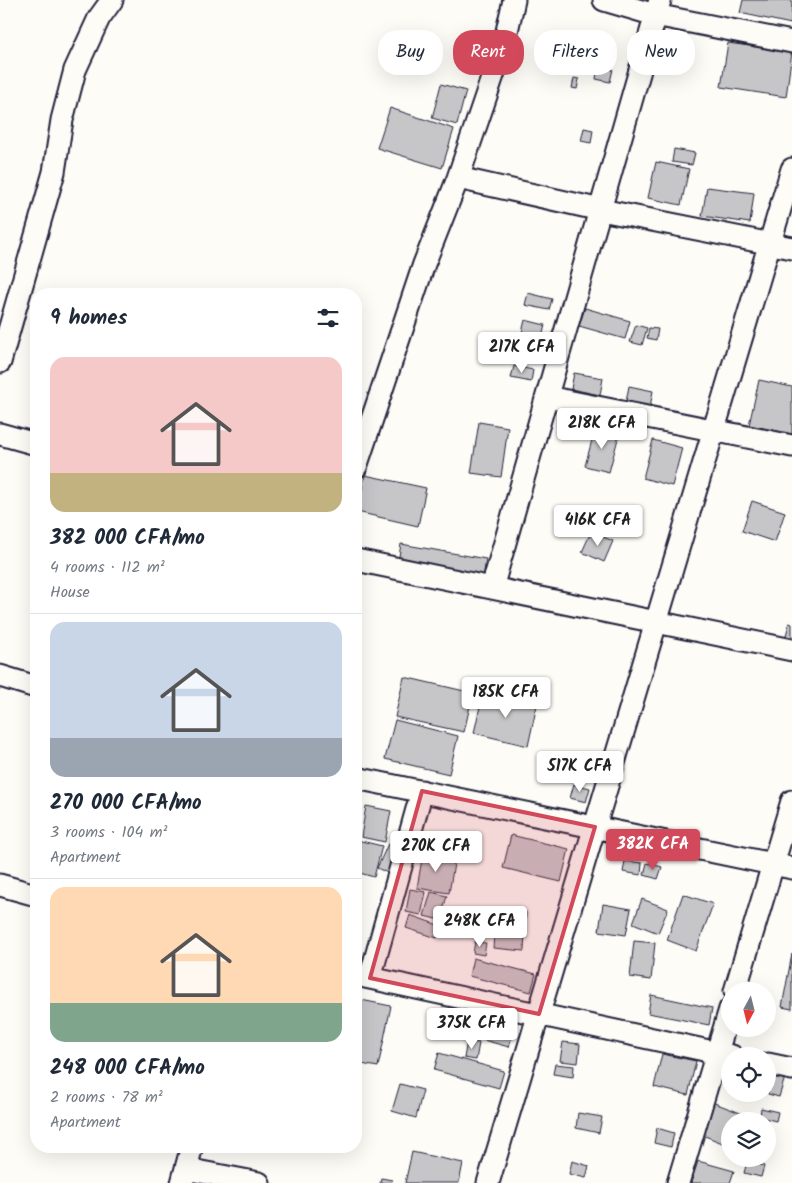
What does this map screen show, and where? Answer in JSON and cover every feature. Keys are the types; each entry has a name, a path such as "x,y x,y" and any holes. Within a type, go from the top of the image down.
{"street":[{"path":"0,362 54,172 62,120 75,70 99,18 112,0"},
{"path":"362,449 424,264 458,178 505,40 514,0"},
{"path":"604,0 658,7 792,42"},
{"path":"492,588 658,7"},
{"path":"488,1183 792,169"},
{"path":"458,178 601,210 792,248"},
{"path":"547,397 792,446"},
{"path":"0,434 30,442"},
{"path":"362,568 492,588 792,650"},
{"path":"0,676 30,685"},
{"path":"362,779 783,866"},
{"path":"422,792 363,976 721,1054"},
{"path":"738,982 783,866 792,801"},
{"path":"0,885 30,893"},
{"path":"678,1183 721,1063"},
{"path":"776,1066 792,1069"},
{"path":"190,1153 184,1176 259,1183"}],"highlighted area":[{"path":"422,791 595,827 539,1014 370,978"}],"building":[{"path":"743,0 792,0 791,24 740,13"},
{"path":"728,43 792,52 786,97 721,87"},
{"path":"597,75 612,75 610,82 596,79"},
{"path":"574,78 579,79 577,89 572,88"},
{"path":"441,84 466,91 457,125 432,118"},
{"path":"390,108 454,129 442,168 377,148"},
{"path":"584,128 593,130 591,143 581,141"},
{"path":"674,149 695,153 692,165 672,162"},
{"path":"656,162 689,169 681,205 648,198"},
{"path":"707,187 754,193 750,223 702,216"},
{"path":"528,293 552,299 549,310 525,305"},
{"path":"585,308 630,321 625,339 579,326"},
{"path":"525,320 545,325 538,354 518,349"},
{"path":"636,325 647,328 642,345 630,342"},
{"path":"649,328 658,329 656,340 647,338"},
{"path":"514,366 533,370 531,382 511,378"},
{"path":"574,373 603,378 600,395 571,389"},
{"path":"759,380 792,387 792,434 749,425"},
{"path":"629,386 653,391 650,407 626,402"},
{"path":"479,422 508,427 501,477 471,473"},
{"path":"595,429 619,435 609,472 585,466"},
{"path":"653,440 682,448 672,486 643,478"},
{"path":"365,475 426,488 418,526 362,513 362,489"},
{"path":"752,501 785,512 775,542 742,531"},
{"path":"591,532 613,541 604,562 582,552"},
{"path":"401,544 486,559 483,578 398,563"},
{"path":"789,623 792,624 792,637 786,636"},
{"path":"404,677 473,693 464,732 395,717"},
{"path":"483,693 537,705 528,746 474,733"},
{"path":"395,720 458,736 449,774 385,759"},
{"path":"574,784 590,788 586,802 570,798"},
{"path":"366,806 391,811 385,842 362,837"},
{"path":"511,835 569,849 561,882 503,868"},
{"path":"362,841 382,846 374,877 362,874"},
{"path":"388,844 404,852 392,875 377,868"},
{"path":"423,853 455,858 449,893 417,888"},
{"path":"625,861 642,863 641,875 623,872"},
{"path":"647,863 662,867 658,879 644,875"},
{"path":"410,889 426,892 421,915 406,912"},
{"path":"431,892 447,896 440,920 424,916"},
{"path":"683,894 713,904 696,951 667,940"},
{"path":"642,899 668,909 658,933 633,923"},
{"path":"603,904 631,909 626,935 599,931"},
{"path":"496,910 526,912 524,951 493,948"},
{"path":"410,915 441,926 437,938 406,928"},
{"path":"634,941 655,943 651,980 630,977"},
{"path":"475,942 486,943 484,955 473,953"},
{"path":"792,954 792,1009 782,1007"},
{"path":"473,958 536,974 531,992 469,976"},
{"path":"651,995 712,1008 709,1025 648,1013"},
{"path":"362,1000 391,1006 378,1067 362,1064"},
{"path":"482,1015 515,1024 509,1047 476,1038"},
{"path":"467,1041 479,1043 476,1060 464,1058"},
{"path":"563,1042 580,1044 578,1063 560,1061"},
{"path":"439,1053 504,1071 499,1088 434,1070"},
{"path":"662,1054 696,1061 688,1095 654,1087"},
{"path":"555,1064 574,1066 573,1077 553,1074"},
{"path":"776,1071 786,1074 779,1097 776,1096"},
{"path":"400,1084 423,1090 416,1118 392,1111"},
{"path":"712,1102 738,1112 721,1112 721,1142 700,1134"},
{"path":"761,1108 778,1112 776,1121 776,1112 761,1112"},
{"path":"578,1113 602,1117 599,1133 576,1128"},
{"path":"657,1128 674,1133 671,1147 654,1143"},
{"path":"412,1152 463,1163 459,1183 405,1183"},
{"path":"572,1161 589,1166 586,1178 569,1174"},
{"path":"698,1161 734,1171 730,1183 691,1183"},
{"path":"746,1167 764,1167 761,1177 744,1173"},
{"path":"381,1178 392,1180 391,1183 380,1183"}]}
